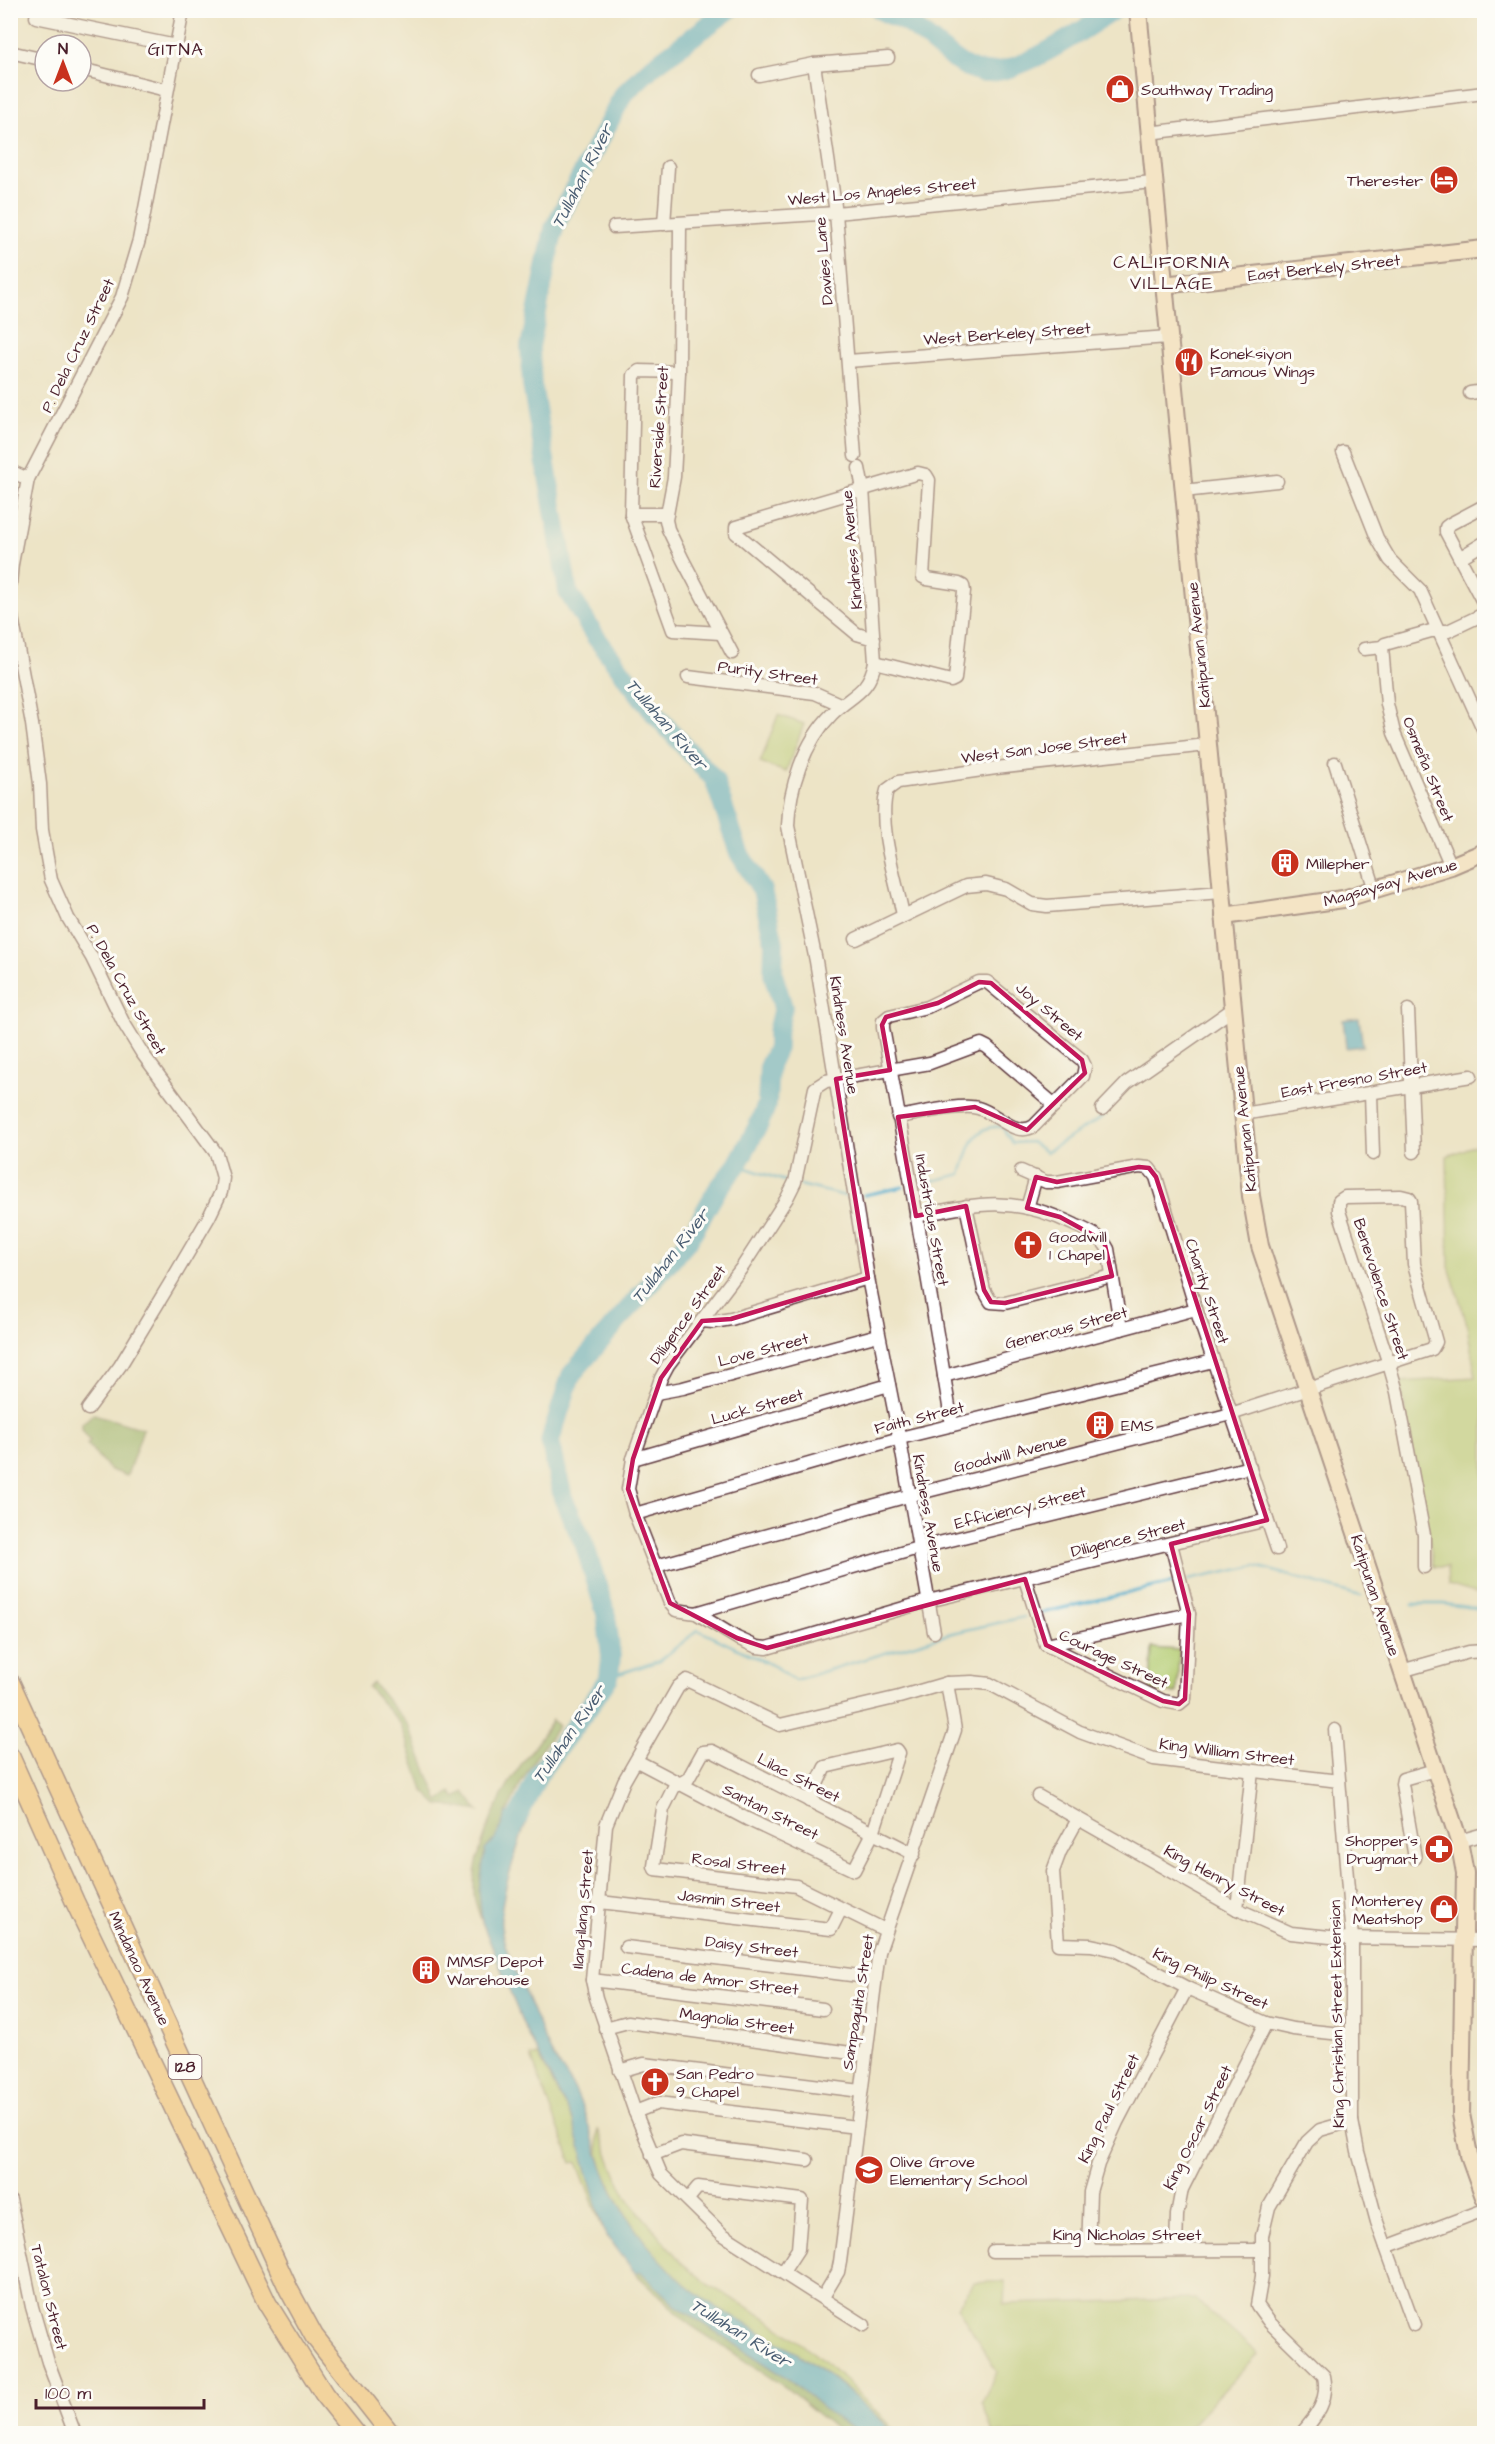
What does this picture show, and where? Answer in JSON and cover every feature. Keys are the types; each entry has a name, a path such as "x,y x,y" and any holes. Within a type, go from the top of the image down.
{"main road":[{"name":"Katipunan Avenue","path":"1139,19 1148,134 1251,1196 1260,1246 1459,1841 1465,1873 1461,2114 1468,2155 1485,2197"},
{"name":"East Berkely Street","path":"1163,285 1485,249"},
{"name":"Magsaysay Avenue","path":"1224,916 1315,904 1375,890 1451,866 1485,852"},
{"name":"Mindanao Avenue","path":"10,1682 289,2290 314,2336 391,2433"},
{"name":"Mindanao Avenue","path":"10,1756 75,1902 267,2303 324,2394 356,2433"}],"street":[{"name":"P. Dela Cruz Street","path":"10,584 28,479 122,297 139,240 183,10"},
{"path":"36,17 176,46"},
{"path":"10,52 33,57"},
{"path":"759,75 814,64 888,58"},
{"name":"Davies Lane","path":"814,64 836,213 857,462"},
{"path":"93,72 166,90"},
{"path":"1148,134 1485,93"},
{"path":"664,224 668,167"},
{"name":"West Los Angeles Street","path":"614,227 836,213 1153,182"},
{"name":"Riverside Street","path":"680,224 679,372 674,477 667,514 668,529 732,653"},
{"name":"West Berkeley Street","path":"849,361 1168,337"},
{"path":"679,372 639,370 634,375 631,514 673,630 720,633"},
{"path":"1470,393 1485,391"},
{"path":"1344,452 1384,552 1420,590 1439,631 1480,707 1485,731"},
{"name":"Kindness Avenue","path":"857,462 863,489 876,662 868,684 826,721 807,751 795,783 789,817 791,845 816,961 867,1278 890,1385 934,1632"},
{"path":"10,471 28,479"},
{"path":"874,639 857,634 735,530 739,525 919,473 926,475 929,480 923,577 961,585 964,592 954,680 876,662"},
{"path":"1183,491 1277,481"},
{"path":"1485,506 1446,527 1446,532 1461,557 1480,582 1485,604"},
{"path":"631,514 667,514"},
{"path":"1461,557 1485,543"},
{"name":"P. Dela Cruz Street","path":"10,606 32,724 40,784 42,830 51,880 68,918 92,958 128,1030 142,1053 216,1153 223,1178 221,1192 175,1275 120,1366 88,1409"},
{"path":"1364,650 1431,631 1448,632 1485,614"},
{"name":"Osmeña Street","path":"1382,646 1387,704 1394,733 1451,866"},
{"name":"Purity Street","path":"688,677 815,693 842,705"},
{"name":"West San Jose Street","path":"903,915 888,843 884,802 887,790 898,782 996,768 1207,745"},
{"path":"1335,763 1375,890"},
{"path":"856,939 966,886 986,884 1006,889 1032,904 1047,906 1221,892"},
{"name":"Joy Street","path":"883,1021 889,1016 938,1003 979,982 991,983 1084,1063 1085,1073 1034,1126 1024,1131 975,1107 898,1117"},
{"path":"1101,1108 1127,1083 1233,1010"},
{"path":"1408,1010 1414,1152"},
{"name":"Industrious Street","path":"883,1021 952,1425"},
{"name":"Diligence Street","path":"1055,1105 981,1044 943,1060 823,1082 814,1090 795,1182 743,1266 668,1365 633,1459 628,1489 635,1514 670,1604 676,1610 696,1613 737,1638 758,1647 767,1648 928,1601 1267,1520"},
{"name":"East Fresno Street","path":"1243,1114 1472,1076"},
{"path":"1371,1094 1373,1154"},
{"name":"Charity Street","path":"1021,1171 1046,1182 1139,1167 1149,1168 1156,1177 1196,1310 1277,1550"},
{"path":"1027,1208 1036,1177"},
{"name":"Benevolence Street","path":"1424,1567 1424,1535 1399,1400 1339,1210 1338,1205 1341,1198 1401,1196 1409,1198 1412,1205 1414,1264 1436,1342"},
{"path":"916,1216 966,1206 1000,1203 1060,1217 1104,1241 1108,1249 1121,1329"},
{"path":"966,1206 984,1290 991,1302 1005,1303 1112,1276"},
{"path":"702,1321 731,1319 867,1278"},
{"name":"Generous Street","path":"944,1376 1196,1310"},
{"name":"Love Street","path":"656,1393 683,1388 878,1335"},
{"name":"Goodwill Avenue","path":"656,1566 909,1496 1231,1414 1432,1349 1436,1342"},
{"name":"Faith Street","path":"635,1514 900,1438 1213,1361"},
{"name":"Luck Street","path":"633,1459 890,1385"},
{"name":"Efficiency Street","path":"696,1613 918,1548 1250,1467"},
{"name":"Courage Street","path":"1025,1579 1046,1645 1163,1701 1179,1704 1185,1699 1189,1614 1171,1544"},
{"path":"1046,1645 1189,1614"},
{"path":"1401,1671 1469,1652 1485,1651"},
{"name":"Ilang-ilang Street","path":"864,2325 722,2234 661,2174 620,2071 592,1980 606,1826 613,1803 678,1687 687,1680 780,1725 899,1697 947,1683"},
{"name":"King William Street","path":"947,1683 990,1684 1080,1732 1154,1759 1339,1781"},
{"name":"Sampaguita Street","path":"823,2297 838,2272 840,2262 875,1978 885,1930 914,1854 955,1730 947,1683"},
{"name":"King Christian Street Extension","path":"1335,1731 1352,1938 1352,2121 1358,2152 1386,2247 1414,2325"},
{"path":"809,1801 825,1767 897,1750 899,1757 873,1833"},
{"name":"Lilac Street","path":"654,1866 663,1809 674,1787 688,1779 703,1752 712,1751 914,1854"},
{"name":"Santan Street","path":"637,1761 851,1870 856,1868 873,1833"},
{"path":"1415,1858 1402,1785 1403,1779 1435,1770"},
{"path":"1238,1909 1252,1771"},
{"name":"King Henry Street","path":"1038,1796 1238,1909 1292,1933 1322,1937 1485,1940"},
{"name":"King Philip Street","path":"1078,1819 1060,1852 1053,1871 1058,1944 1091,1945 1115,1950 1187,1988 1266,2023 1293,2029 1352,2035"},
{"path":"1459,1841 1485,1834"},
{"name":"Rosal Street","path":"654,1866 658,1870 796,1886 885,1930"},
{"name":"Jasmin Street","path":"600,1902 831,1929 841,1909"},
{"name":"Daisy Street","path":"626,1947 875,1978"},
{"name":"Cadena de Amor Street","path":"592,1980 823,2008"},
{"name":"King Paul Street","path":"1088,2251 1090,2192 1098,2164 1117,2122 1187,1988"},
{"name":"Magnolia Street","path":"605,2028 628,2022 865,2055"},
{"name":"King Oscar Street","path":"1176,2250 1177,2215 1182,2189 1266,2023"},
{"path":"620,2071 644,2064 861,2091"},
{"path":"635,2112 658,2103 856,2127"},
{"path":"1301,2433 1323,2405 1326,2388 1324,2376 1270,2323 1257,2305 1262,2276 1261,2250 1264,2221 1269,2207 1306,2142 1320,2130 1352,2121"},
{"path":"652,2155 681,2144 807,2160"},
{"path":"688,2199 698,2187 802,2200 798,2249 783,2272"},
{"name":"Tatalon Street","path":"10,2200 32,2307 48,2362 75,2433"},
{"path":"1386,2247 1485,2210"},
{"name":"King Nicholas Street","path":"993,2251 1261,2250"}],"highlighted area":[{"path":"979,982 991,983 1082,1060 1085,1073 1027,1130 975,1107 898,1117 916,1216 966,1206 984,1290 991,1302 1005,1303 1112,1276 1104,1241 1060,1217 1027,1208 1036,1177 1057,1182 1139,1167 1149,1168 1156,1177 1267,1520 1171,1544 1189,1614 1185,1699 1179,1704 1163,1701 1046,1645 1025,1579 767,1648 737,1638 670,1603 628,1489 633,1459 661,1378 702,1321 731,1319 868,1278 836,1079 890,1070 882,1025 886,1017 938,1003"}],"green space":[{"path":"778,715 804,724 786,772 760,763"},
{"path":"1484,1142 1484,1596 1448,1585 1447,1567 1434,1567 1400,1382 1476,1377 1466,1321 1449,1267 1447,1156"},
{"path":"94,1414 143,1429 127,1476 110,1470 87,1444 90,1441 82,1430 82,1423"},
{"path":"1152,1648 1179,1650 1177,1693 1150,1692"},
{"path":"373,1683 409,1726 439,1801 451,1792 456,1798 464,1792 479,1811 438,1805 423,1790 401,1725 368,1687"},
{"path":"552,1720 558,1726 518,1788 496,1838 485,1850 480,1905 482,1922 474,1895 474,1880 481,1846 503,1794"},
{"path":"538,2055 573,2121 604,2232 577,2162 572,2163 531,2057"},
{"path":"598,2129 629,2200 682,2263 712,2287 768,2319 804,2345 840,2375 897,2433 894,2433 832,2377 705,2300 666,2266 634,2227 608,2181 599,2156"},
{"path":"640,2270 675,2305 790,2380 825,2410 863,2433 841,2433 785,2387 690,2325 636,2274"},
{"path":"1005,2281 1004,2304 1195,2299 1258,2354 1183,2433 993,2433 982,2402 997,2372 957,2307 974,2283"}],"water":[{"path":"1359,1018 1363,1046 1346,1048 1343,1020"},
{"path":"506,1813 528,1816 503,1900 501,1926 505,1944 549,2048 575,2090 604,2171 628,2218 648,2246 685,2284 711,2304 783,2344 823,2371 894,2433 863,2433 845,2424 790,2380 675,2305 640,2271 636,2274 604,2232 573,2121 523,2024 482,1922 479,1891 485,1850 496,1838"}],"waterway":[{"name":"Tullahan River","path":"508,1838 539,1773 609,1677 611,1656 606,1614 585,1546 563,1498 550,1441 571,1375 689,1239 717,1190 737,1165 767,1104 769,1065 777,1048 777,1032 783,1007 773,974 774,943 762,890 739,853 714,779 653,712 595,636 568,592 532,385 530,347 554,228 623,95 653,66 729,10"},
{"name":"Tullahan River","path":"880,10 913,27 969,68 993,72 1029,61 1114,10"},
{"path":"920,1184 961,1174 973,1140 984,1129 1002,1127 1012,1143 1031,1142 1046,1152 1104,1116"},
{"path":"737,1165 785,1181"},
{"path":"800,1185 849,1197"},
{"path":"864,1195 903,1187"},
{"path":"1188,1580 1256,1566 1360,1596"},
{"path":"1041,1613 1172,1583"},
{"path":"1413,1604 1443,1604 1484,1609"},
{"path":"609,1677 659,1661 698,1630 774,1666 795,1680 952,1633 1024,1617"}],"place":[{"name":"Southway Trading","path":"1120,89"},
{"name":"Therester","path":"1444,180"},
{"name":"Koneksiyon Famous Wings","path":"1189,362"},
{"name":"Millepher","path":"1285,863"},
{"name":"Goodwill 1 Chapel","path":"1028,1245"},
{"name":"EMS","path":"1100,1425"},
{"name":"Shopper's Drugmart","path":"1439,1849"},
{"name":"Monterey Meatshop","path":"1444,1909"},
{"name":"MMSP Depot Warehouse","path":"426,1970"},
{"name":"San Pedro 9 Chapel","path":"655,2082"},
{"name":"Olive Grove Elementary School","path":"869,2170"}],"district":[{"name":"GITNA","path":"176,49"},
{"name":"CALIFORNIA VILLAGE","path":"1172,272"}]}
